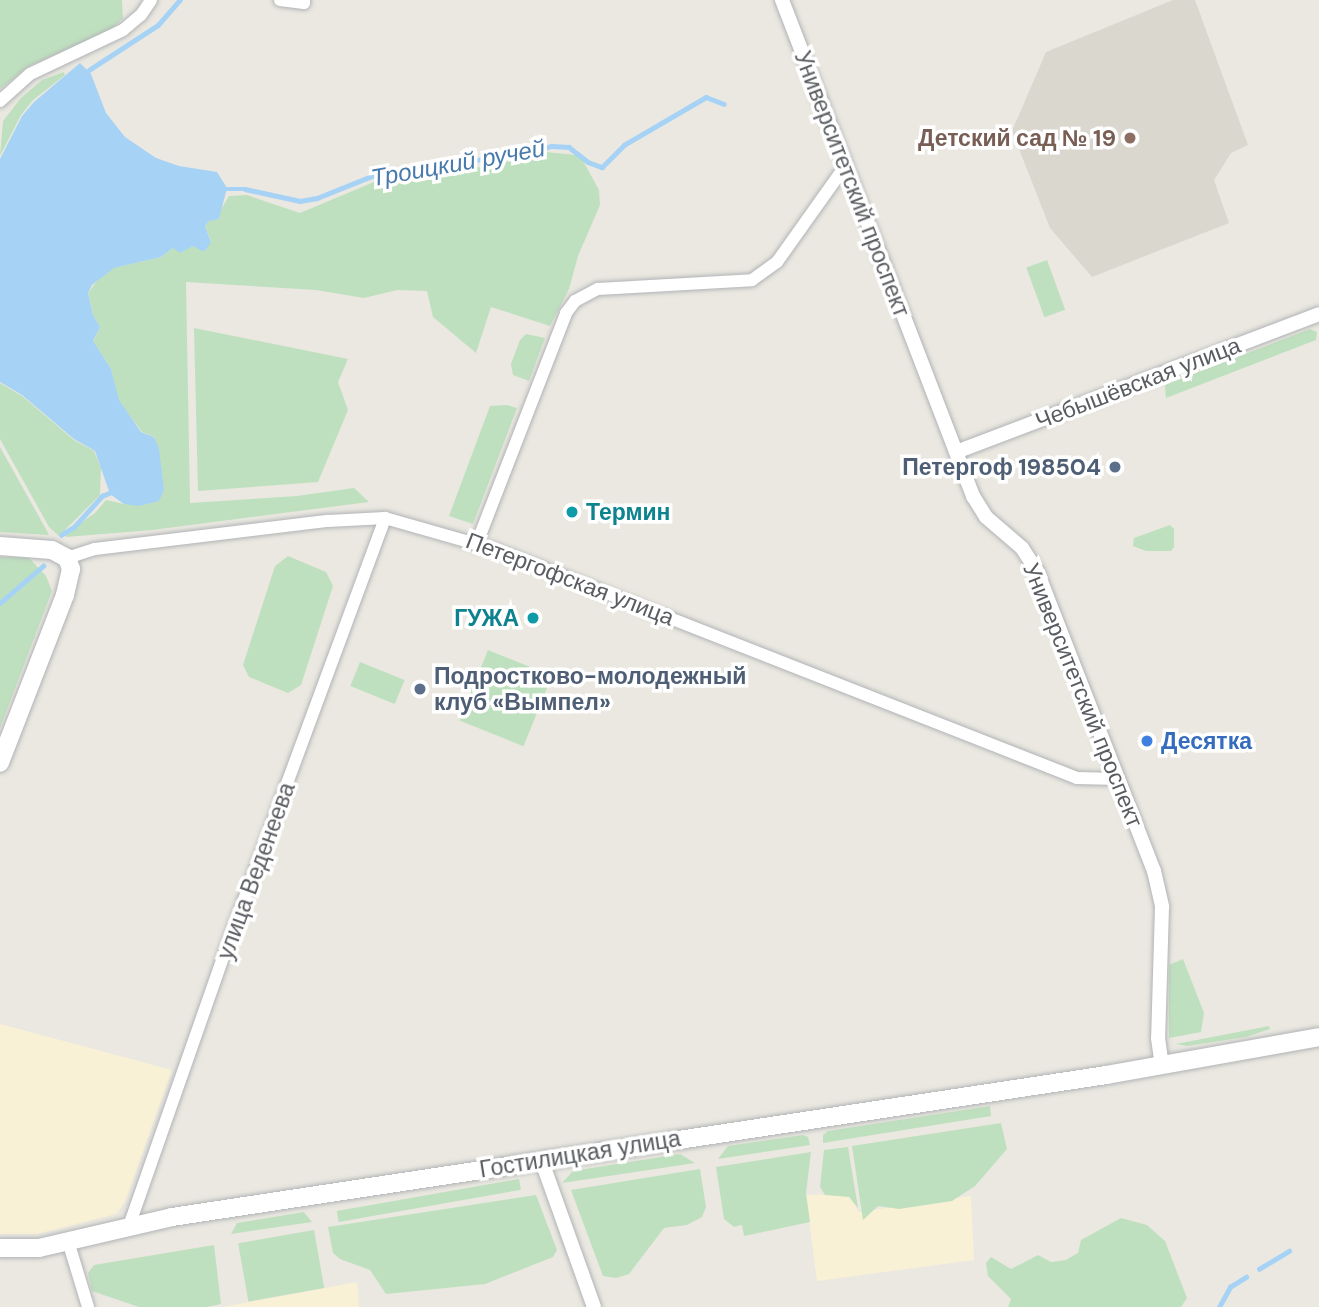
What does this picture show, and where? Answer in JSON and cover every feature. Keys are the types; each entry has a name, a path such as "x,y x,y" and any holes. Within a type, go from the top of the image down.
{"main road":[{"path":"0,546 52,550 67,558 70,579 0,763"},
{"name":"Гостилицкая улица","path":"0,1248 39,1248 129,1226 541,1160 1162,1066 1319,1037"}],"street":[{"path":"0,101 30,74 123,30 141,15 151,0"},
{"path":"280,0 304,2"},
{"name":"Университетский проспект","path":"782,0 979,508 1022,548 1037,571 1161,893 1158,1038 1162,1066"},
{"path":"477,543 561,326 575,301 598,289 752,280 777,262 846,166"},
{"name":"Чебышёвская улица","path":"956,452 1319,314"},
{"name":"Петергофская улица","path":"67,558 88,550 117,546 328,521 386,518 477,543 1077,778 1118,779"},
{"name":"улица Веденеева","path":"129,1226 230,937 386,518"},
{"path":"541,1160 594,1307"},
{"path":"68,1241 88,1307"}],"shaded area":[{"name":"Детский сад № 19","path":"1173,0 1195,0 1248,145 1231,153 1214,180 1229,223 1092,277 1050,228 1012,131 1046,52"},
{"path":"0,1024 172,1070 125,1202 116,1214 38,1234 0,1234"},
{"path":"851,1194 858,1212 971,1196 974,1260 817,1281 806,1195"},
{"path":"357,1282 359,1307 223,1307"}],"green space":[{"path":"0,0 122,0 123,18 108,32 29,66 0,89"},
{"path":"64,72 65,75 33,100 21,115 0,156 3,121 21,98 42,80"},
{"path":"546,152 576,155 582,159 599,190 600,205 578,256 569,289 550,326 491,307 476,353 433,317 427,291 397,290 364,298 316,290 186,282 190,503 297,496 354,488 369,502 152,530 66,537 66,533 95,513 106,500 124,504 155,437 142,432 118,400 111,369 93,342 100,327 93,315 88,293 99,278 113,268 161,257 173,248 193,246 206,250 211,241 205,226 209,221 220,217 219,213 229,196 247,195 300,213 393,174 468,166 486,168 505,161 516,163"},
{"path":"1047,260 1065,310 1044,317 1026,268"},
{"path":"194,328 348,359 338,382 348,410 318,482 198,491"},
{"path":"1310,329 1317,332 1316,340 1166,398 1165,385"},
{"path":"526,334 545,338 529,381 513,375 511,364 520,340"},
{"path":"0,383 22,396 74,440 94,451 101,468 100,495 59,536 49,527 0,439"},
{"path":"507,405 517,408 473,524 449,516 490,406"},
{"path":"0,447 47,531 49,535 0,532"},
{"path":"1170,525 1174,529 1174,547 1171,551 1146,551 1133,546 1134,538"},
{"path":"288,556 326,572 333,586 301,685 288,693 249,677 243,665 275,566"},
{"path":"0,557 29,558 46,576 52,591 0,728"},
{"path":"488,650 552,676 524,746 460,720"},
{"path":"360,662 405,680 395,704 350,686"},
{"path":"1183,959 1204,1013 1201,1032 1169,1038 1169,965"},
{"path":"1269,1026 1270,1029 1246,1037 1187,1046 1176,1044"},
{"path":"990,1106 991,1116 823,1143 823,1135 828,1131"},
{"path":"1001,1123 1007,1149 975,1186 952,1201 899,1209 878,1206 863,1220 852,1146"},
{"path":"803,1135 808,1137 810,1145 718,1159 728,1146"},
{"path":"848,1147 858,1208 849,1197 825,1195 820,1187 824,1150"},
{"path":"811,1152 806,1193 810,1222 744,1236 742,1225 734,1227 724,1219 716,1167"},
{"path":"680,1154 695,1163 562,1183 573,1171"},
{"path":"700,1169 706,1207 702,1217 687,1225 664,1228 629,1274 616,1278 603,1276 571,1190"},
{"path":"519,1179 521,1190 339,1222 337,1211"},
{"path":"536,1195 557,1250 553,1257 485,1284 386,1294 370,1270 340,1259 333,1253 328,1227"},
{"path":"304,1212 312,1222 231,1234 237,1223"},
{"path":"1121,1218 1147,1225 1165,1241 1187,1298 1181,1307 1008,1307 1011,1299 988,1276 986,1263 991,1257 1011,1269 1038,1255 1051,1262 1066,1260 1078,1253 1081,1240"},
{"path":"314,1230 324,1288 248,1301 238,1243"},
{"path":"214,1245 221,1304 207,1307 139,1307 92,1291 88,1273 94,1265"}],"water":[{"path":"80,63 91,74 106,113 125,137 156,158 179,166 217,172 227,188 219,219 209,221 205,226 211,242 206,250 202,251 193,246 180,253 173,248 161,257 114,268 92,285 88,293 93,315 100,327 93,341 111,369 119,400 141,432 154,437 159,448 164,490 159,501 139,506 124,504 110,494 95,451 74,439 22,395 0,382 0,159 22,116 34,102"}],"waterway":[{"path":"89,70 158,25 180,0"},
{"name":"Троицкий ручей","path":"222,189 245,189 300,201 317,198 377,174 527,153 552,146 569,147 588,162 602,167 624,145 706,97 724,104"},
{"name":"Троицкий ручей","path":"61,535 74,527 102,496 114,491"},
{"name":"Троицкий ручей","path":"0,603 43,566"},
{"path":"1259,1269 1289,1251"},
{"path":"1219,1307 1230,1287 1246,1277"}],"place":[{"name":"Детский сад № 19","path":"1130,138"},
{"name":"Петергоф 198504","path":"1115,467"},
{"name":"Термин","path":"572,512"},
{"name":"ГУЖА","path":"533,618"},
{"name":"Подростково-молодежный клуб «Вымпел»","path":"420,689"},
{"name":"Десятка","path":"1147,741"}]}
